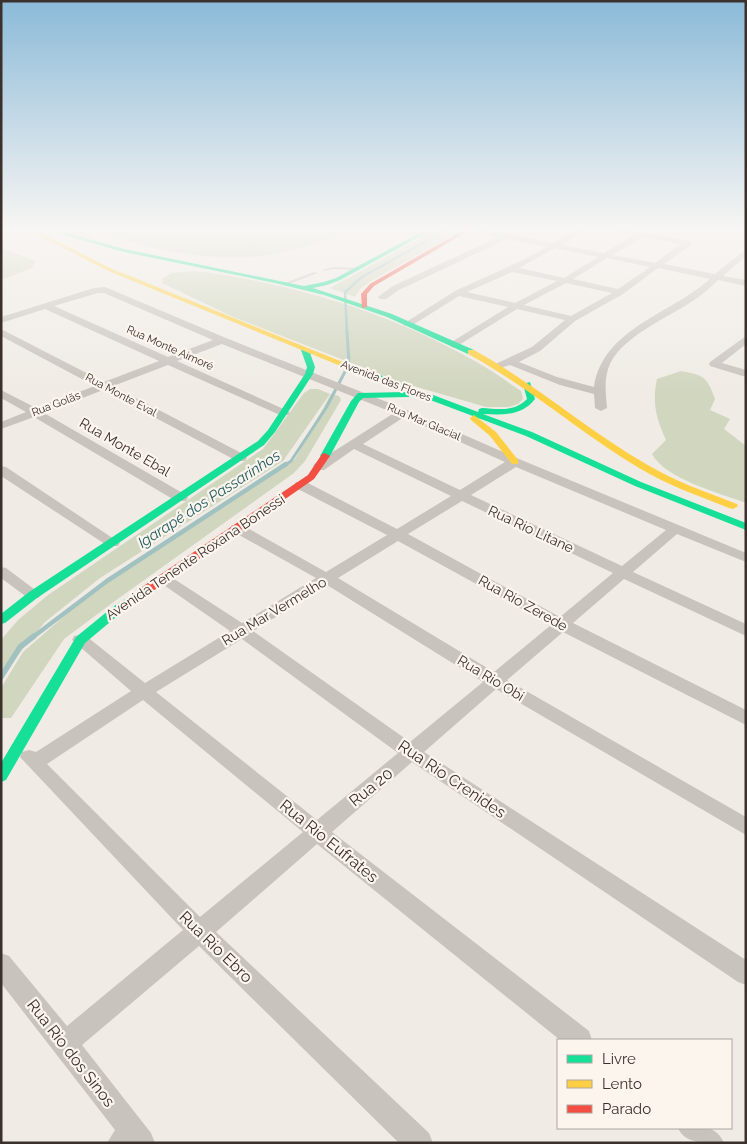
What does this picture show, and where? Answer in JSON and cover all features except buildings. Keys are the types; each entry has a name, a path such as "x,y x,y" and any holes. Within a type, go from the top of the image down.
{"main road":[{"name":"Avenida das Flores","path":"155,282 305,350 555,444 638,484 746,527"},
{"path":"275,282 349,301 408,324 496,366 527,384 603,440 645,467 746,511"},
{"path":"302,288 328,282"},
{"path":"364,307 364,294 377,282"},
{"path":"1,620 33,595 261,443 284,413 309,374 312,367 305,350"},
{"path":"466,411 510,412 522,409 531,400 527,384"},
{"path":"355,393 423,395"},
{"name":"Avenida Tenente Roxana Bonessi","path":"1,776 80,640 112,613 301,485 319,467 355,401 355,393"},
{"path":"466,411 493,434 515,462"}],"street":[{"path":"383,297 386,292 407,282"},
{"path":"408,324 458,293 482,282"},
{"path":"454,346 516,306 561,282"},
{"path":"577,282 620,292"},
{"path":"496,366 511,362 545,343 572,319 634,282"},
{"path":"601,408 598,390 602,368 606,360 620,345 652,320 688,301 710,282"},
{"name":"Rua Mar Glacial","path":"46,306 101,290 403,412 515,462 746,558"},
{"path":"458,293 572,319"},
{"path":"1,320 46,306"},
{"name":"Rua Monte Aimoré","path":"46,306 284,413"},
{"name":"Rua Monte Eval","path":"1,332 241,458"},
{"path":"746,339 714,364 746,374"},
{"name":"Rua Golãs","path":"1,426 222,340"},
{"path":"511,362 544,378 570,386 598,390"},
{"name":"Rua Monte Ebal","path":"1,393 181,498"},
{"path":"319,467 355,446 403,412"},
{"name":"Rua Rio Litane","path":"355,446 746,631"},
{"name":"Rua Mar Vermelho","path":"35,762 242,630 328,579 397,534 515,462"},
{"path":"1,470 113,543"},
{"name":"Rua Rio Zerede","path":"301,485 397,534 561,624 746,718"},
{"name":"Rua Rio Obi","path":"237,528 328,579 495,681 746,828"},
{"name":"Rua 20","path":"65,1043 200,932 316,831 675,529"},
{"path":"1,571 33,595"},
{"name":"Rua Rio Crenides","path":"163,578 242,630 412,752 746,974"},
{"name":"Rua Rio Eufrates","path":"80,640 316,831 579,1039"},
{"name":"Rua Rio Ebro","path":"19,745 200,932 419,1143"},
{"name":"Rua Rio dos Sinos","path":"1,964 65,1043 131,1139"},
{"path":"692,1129 710,1143"}],"lane":[{"path":"284,284 289,282"}],"green space":[{"path":"264,282 338,302 373,314 441,343 492,371 521,391 523,399 518,404 509,407 486,407 400,382 231,316 162,283"},
{"path":"340,282 369,282 361,288 355,297 330,288"},
{"path":"681,371 704,378 710,386 715,399 710,410 730,419 724,429 746,446 746,503 708,490 681,478 659,463 652,454 666,440 656,410 657,379"},
{"path":"310,389 318,389 330,394 283,461 100,578 45,622 1,679 1,640 18,620 48,595 263,449 304,393"},
{"path":"331,394 339,396 341,400 305,461 294,473 64,639 11,718 1,718 1,688 23,652 77,605 107,583 198,521 295,459"}],"waterway":[{"name":"Igarapé dos Passarinhos","path":"347,333 345,292 356,282"},
{"name":"Igarapé dos Passarinhos","path":"284,466 291,461 326,408 349,364 347,331"},
{"name":"Igarapé dos Passarinhos","path":"33,637 107,581 286,464"},
{"name":"Igarapé dos Passarinhos","path":"1,677 20,647 34,636"}],"traffic: fast":[{"path":"281,282 347,300 430,333 471,352"},
{"path":"306,287 329,282"},
{"path":"1,620 33,595 261,443 271,432 309,374 311,367 305,350"},
{"path":"351,367 529,434 638,484 746,527"},
{"path":"482,411 496,412 521,408 531,399 527,384"},
{"path":"325,456 355,401 361,395 406,395"},
{"path":"1,776 80,640 118,609 146,590"}],"traffic: slow":[{"path":"141,282 351,367"},
{"path":"471,352 516,378 599,438 642,466 675,483 733,506"},
{"path":"474,418 493,434 515,462"}],"traffic: jam":[{"path":"364,307 364,294 377,282"},
{"path":"146,590 311,477 325,456"}]}
